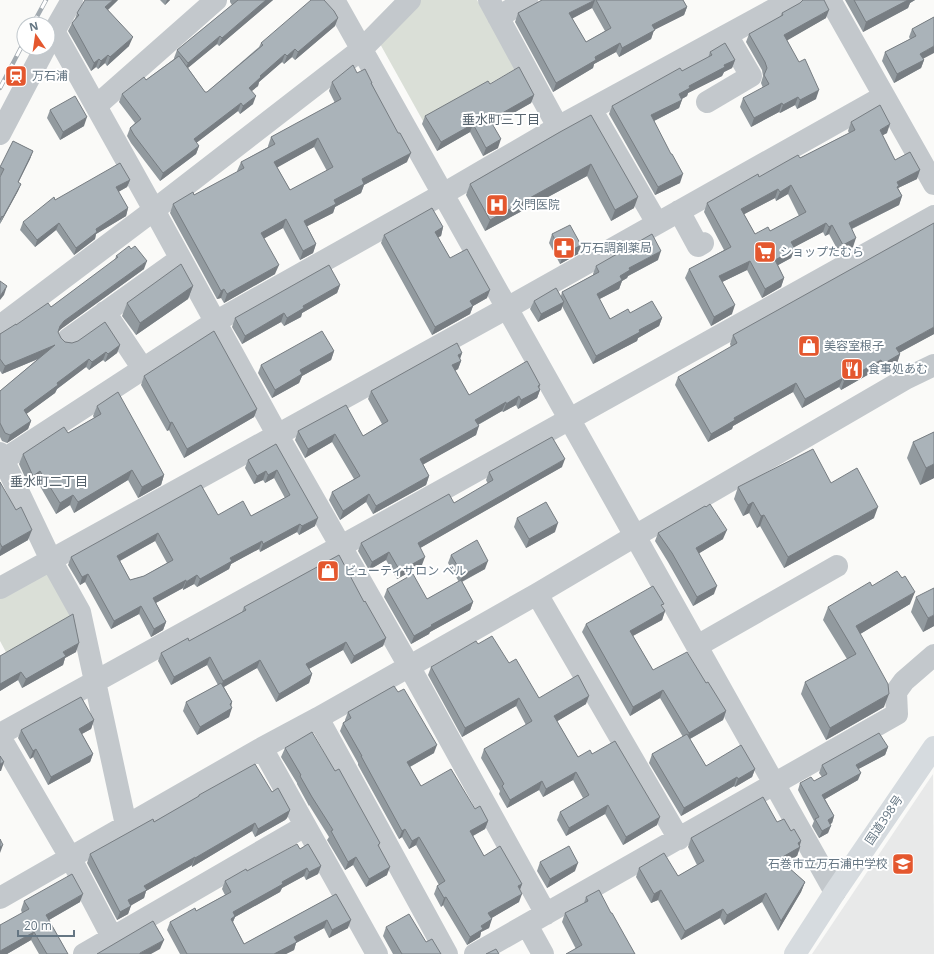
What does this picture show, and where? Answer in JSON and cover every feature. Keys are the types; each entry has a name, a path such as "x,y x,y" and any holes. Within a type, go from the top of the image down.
{"highway":[{"name":"国道398号","path":"795,954 835,892 934,748"}],"street":[{"path":"56,29 72,0"},
{"path":"96,106 216,0"},
{"path":"334,0 835,892"},
{"path":"0,326 154,210 362,49 410,0"},
{"path":"527,0 493,8 558,127"},
{"path":"126,825 80,612 51,560 1,458 215,322 443,194 558,127 791,0"},
{"path":"830,0 934,184"},
{"path":"707,102 751,76 727,35"},
{"path":"56,51 96,106 277,434 409,666 546,914"},
{"path":"0,134 41,56"},
{"path":"0,588 507,308 884,96"},
{"path":"591,109 657,223"},
{"path":"679,211 698,246 703,243"},
{"path":"0,734 570,420 934,216"},
{"path":"68,339 180,258"},
{"path":"105,312 143,369"},
{"path":"0,898 262,748 538,594 907,378 934,365"},
{"path":"697,646 837,566"},
{"path":"538,594 679,839"},
{"path":"475,954 775,785 897,714 896,692 904,682 934,655"},
{"path":"318,718 447,954"},
{"path":"0,737 70,857 112,937"},
{"path":"262,748 374,953"},
{"path":"84,954 305,826"},
{"path":"527,925 543,954"}],"shaded area":[{"path":"418,0 477,0 517,68 423,121 379,42"},
{"path":"48,570 75,616 7,654 0,641 0,597"},
{"name":"石巻市立万石浦中学校","path":"933,774 934,954 812,954"}],"building":[{"path":"85,0 113,0 105,7 133,37 110,57 108,55 101,61 99,59 94,63 72,23 79,15 77,13"},
{"path":"238,0 266,0 222,38 220,36 188,63 177,50"},
{"path":"311,0 324,0 338,18 298,52 295,49 287,56 285,54 260,76 261,77 249,88 256,96 243,106 241,103 194,139 199,146 163,173 130,128 141,119 122,94 144,77 146,80 179,56 205,92 207,92 263,45 261,43"},
{"path":"542,0 595,0 569,13 586,42 611,28 596,0 683,0 687,7 652,25 655,30 622,48 620,43 595,57 596,60 556,83 518,13"},
{"path":"803,0 824,0 829,10 784,35 799,62 805,59 819,90 800,100 798,97 783,105 782,103 754,118 743,98 769,84 764,75 767,68 765,62 749,34 783,15 782,13"},
{"path":"854,0 908,0 866,22"},
{"path":"934,17 934,46 920,54 924,60 897,74 885,52 916,36 912,29"},
{"path":"725,43 735,60 689,86 690,88 679,94 682,100 651,115 683,174 658,187 612,106 680,68 682,71 712,55 710,52"},
{"path":"353,65 357,73 365,69 398,133 400,133 411,153 362,179 364,184 334,200 336,204 304,221 316,244 303,251 286,219 261,233 279,265 227,294 224,289 221,291 173,204 193,192 194,195 244,168 241,162 275,144 271,137 341,99 332,82","holes":["318,138 333,167 290,190 274,162"]},
{"path":"519,67 534,95 490,120 501,139 486,148 473,124 441,142 425,116 488,81 490,84"},
{"path":"75,96 87,117 63,132 50,110"},
{"path":"880,105 890,124 880,130 895,160 910,152 920,170 897,182 899,186 897,187 902,196 849,223 856,238 843,245 832,225 829,227 826,223 791,242 795,249 775,260 784,278 765,289 750,261 719,276 735,305 714,317 689,269 731,247 707,203 758,174 759,177 798,155 800,158 855,130 851,122","holes":["791,185 806,212 770,231 768,227 755,234 741,209 778,189 780,192"]},
{"path":"591,115 638,197 615,210 591,164 490,220 470,184"},
{"path":"13,141 33,151 18,182 21,184 0,220 0,177 4,169 0,167"},
{"path":"120,163 130,180 116,187 128,208 96,229 97,232 76,248 59,223 37,240 23,222 54,197 55,200"},
{"path":"432,208 443,227 435,232 450,258 467,249 490,290 470,301 473,306 435,327 384,235"},
{"path":"934,223 934,327 896,348 900,354 883,364 881,360 844,381 843,378 805,399 796,383 734,418 735,420 711,434 678,377 737,343 733,335"},
{"path":"570,225 581,245 563,255 552,234"},
{"path":"652,234 661,251 629,268 630,270 620,276 622,280 597,294 610,319 628,309 630,313 652,301 662,318 596,356 562,292 599,272 596,266"},
{"path":"129,246 131,249 135,246 147,261 64,321 58,332 65,342 72,343 78,341 105,322 120,345 108,354 106,352 92,362 89,359 57,383 58,385 24,410 31,421 10,435 5,433 0,423 0,391 55,345 5,366 0,359 0,334 48,303 51,307 118,257 116,256"},
{"path":"181,264 193,286 140,323 127,303"},
{"path":"329,265 340,285 303,306 304,308 287,318 284,313 245,336 235,318"},
{"path":"0,281 7,286 0,296"},
{"path":"556,288 564,302 541,314 534,301"},
{"path":"214,331 257,409 187,449 172,422 170,423 144,376"},
{"path":"322,331 334,351 300,370 302,374 275,390 261,365"},
{"path":"457,343 462,353 458,355 461,361 452,365 469,395 527,361 540,385 538,386 540,390 521,400 519,396 506,404 506,402 475,420 479,426 420,459 429,476 376,506 369,494 343,511 332,492 360,476 335,434 308,449 298,431 346,405 363,436 388,421 371,391"},
{"path":"118,392 164,475 142,487 132,470 78,502 73,495 60,503 40,471 33,476 23,454 64,427 68,433 101,414 97,406"},
{"path":"934,432 934,464 926,468 913,442"},
{"path":"552,437 565,459 418,543 425,557 400,571 389,552 372,562 361,543 449,494 454,503 493,480 489,472"},
{"path":"276,444 318,518 302,526 300,524 263,544 262,541 230,558 232,561 200,579 197,575 153,598 166,622 154,629 141,606 114,621 88,574 82,577 71,557 201,485 218,515 243,501 251,516 290,495 277,470 268,475 266,471 257,476 248,460","holes":["158,533 173,560 144,576 130,580 117,556"]},
{"path":"813,449 831,483 857,468 878,507 788,557 764,515 761,516 753,502 748,505 738,487"},
{"path":"0,482 16,510 21,507 32,530 2,547 0,543"},
{"path":"546,502 558,523 529,539 517,518"},
{"path":"710,504 727,530 696,548 717,586 697,597 672,553 658,533"},
{"path":"477,540 488,561 463,575 451,555"},
{"path":"339,555 364,602 365,601 386,638 354,656 346,642 306,664 312,674 279,694 260,660 223,681 210,657 174,677 161,653 188,638 189,641 246,610 244,607"},
{"path":"897,571 902,578 905,576 915,592 856,626 888,684 889,694 830,728 805,682 856,654 828,607 870,582 872,586"},
{"path":"413,574 427,599 461,580 473,602 414,636 387,589"},
{"path":"653,586 664,604 661,605 665,611 630,631 653,670 687,652 706,683 708,682 726,711 689,733 663,690 633,707 586,624"},
{"path":"934,588 934,615 928,618 916,597"},
{"path":"73,614 79,643 63,652 66,656 26,679 21,672 0,684 0,656"},
{"path":"492,636 509,663 516,659 539,698 578,675 589,696 554,716 578,757 590,750 592,754 615,741 660,817 626,837 608,805 569,828 560,812 589,795 576,772 546,789 542,781 510,800 502,786 504,784 484,749 532,721 519,698 465,728 431,667 476,641 478,644"},
{"path":"221,683 232,702 230,704 232,708 200,727 186,702"},
{"path":"394,686 398,692 404,689 437,745 407,762 421,786 451,769 475,809 480,806 488,821 470,831 484,856 500,846 522,884 518,886 522,894 488,913 492,919 481,926 483,929 470,937 446,897 444,898 437,886 445,881 419,837 412,841 405,829 402,831 343,723 351,718 348,712"},
{"path":"81,697 94,720 79,729 93,754 51,777 36,749 33,751 21,730"},
{"path":"312,732 335,771 339,769 380,843 378,845 390,867 369,879 356,857 348,862 331,831 333,830 312,797 285,748"},
{"path":"879,733 888,747 856,765 861,773 822,795 834,816 828,820 831,826 822,831 815,819 819,817 800,783 811,777 814,781 827,774 822,765"},
{"path":"687,734 706,766 741,745 755,769 738,779 737,777 684,808 652,754"},
{"path":"0,756 4,762 0,764"},
{"path":"255,764 272,792 278,788 290,810 258,829 255,823 144,886 147,890 128,900 131,906 120,912 90,854 153,819 154,822"},
{"path":"763,797 777,822 784,819 791,831 794,829 801,841 798,843 800,847 779,859 805,882 781,921 766,893 727,915 723,909 685,931 661,890 654,894 639,868 664,853 678,876 704,861 691,838"},
{"path":"0,839 3,845 0,847"},
{"path":"297,844 300,849 308,844 321,866 309,872 307,868 282,882 283,884 233,912 235,916 231,919 244,944 336,894 351,920 332,930 327,920 294,937 297,942 274,954 187,954 170,922 195,908 196,911 231,892 225,881"},
{"path":"569,846 578,863 550,879 540,862"},
{"path":"72,874 83,894 46,915 68,954 47,954 34,932 0,951 0,925 29,909 24,901"},
{"path":"599,890 635,954 566,954 582,945 565,913 588,901 586,897"},
{"path":"409,914 426,942 432,939 441,954 402,954 386,927"},
{"path":"153,921 164,940 140,954 97,954"},
{"path":"496,949 499,954 486,954"}],"railway":[{"path":"37,16 46,0"},
{"path":"0,88 17,56"}],"place":[{"name":"万石浦","path":"16,76"},
{"name":"久門医院","path":"497,205"},
{"name":"万石調剤薬局","path":"564,248"},
{"name":"ショップたむら","path":"765,252"},
{"name":"美容室根子","path":"809,346"},
{"name":"食事処あむ","path":"852,369"},
{"name":"ビューティサロン ベル","path":"328,571"},
{"name":"石巻市立万石浦中学校","path":"903,864"}],"district":[{"name":"垂水町三丁目","path":"501,119"},
{"name":"垂水町二丁目","path":"49,481"}]}
